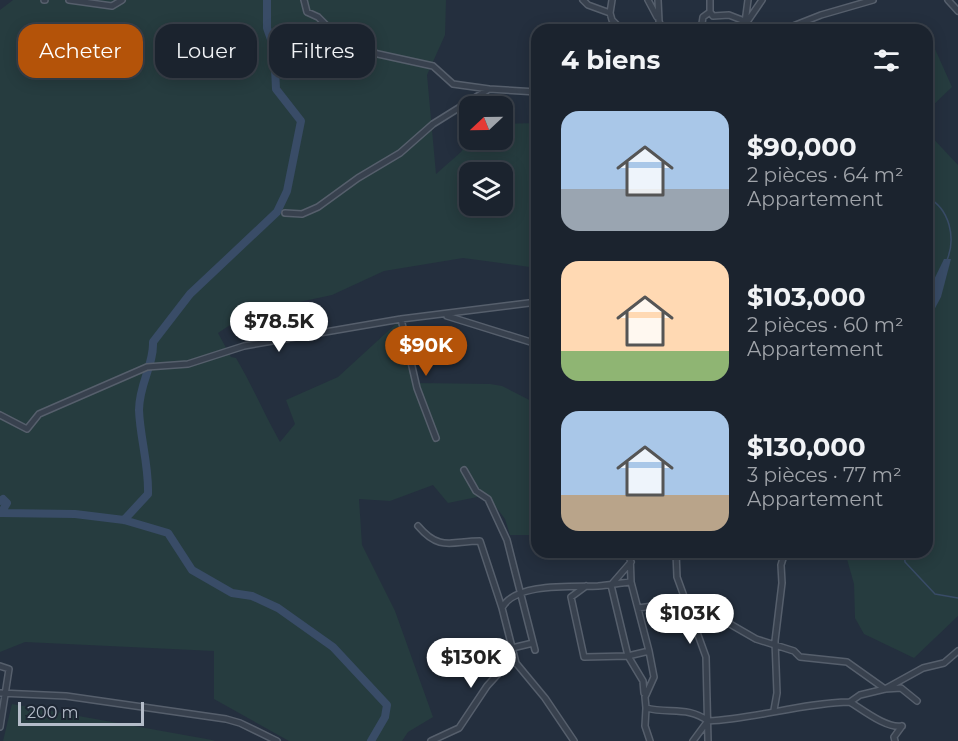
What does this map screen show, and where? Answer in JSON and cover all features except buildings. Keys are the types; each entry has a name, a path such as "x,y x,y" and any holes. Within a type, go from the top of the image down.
{"street":[{"path":"69,0 112,6 122,0"},
{"path":"304,0 307,12 318,17 342,41 378,54 433,66 453,84 531,92"},
{"path":"583,0 599,10 610,12"},
{"path":"612,0 610,12 616,24"},
{"path":"648,0 659,24"},
{"path":"658,0 658,21"},
{"path":"710,0 710,12 713,16 729,15 747,22"},
{"path":"747,22 748,0"},
{"path":"747,22 762,0"},
{"path":"798,24 873,0"},
{"path":"948,0 958,11"},
{"path":"701,24 703,17 710,12"},
{"path":"285,213 302,214 318,207 358,178 400,153 433,124 489,89"},
{"path":"0,415 27,429 39,414 147,367 188,364 244,346 401,319 531,303"},
{"path":"426,316 451,316 531,342"},
{"path":"401,319 417,388 436,438"},
{"path":"464,470 476,491 488,499 507,540 534,646 512,648"},
{"path":"418,526 425,534 446,545 480,542 502,608 516,663 545,698 574,741"},
{"path":"631,558 631,582 654,677 645,697"},
{"path":"676,558 678,577 706,657 708,741"},
{"path":"774,710 777,693 776,647 783,558"},
{"path":"610,585 631,562"},
{"path":"502,608 504,604 520,595 558,585 586,586 631,582"},
{"path":"610,585 628,656 644,681 645,726 650,741"},
{"path":"586,586 571,597 584,657 628,656 649,651"},
{"path":"638,608 668,603 689,607 776,647 794,651 800,657 847,662 885,689"},
{"path":"885,689 923,668 944,663 958,651"},
{"path":"431,741 459,728 497,674 508,663 516,663"},
{"path":"0,666 9,669 3,694 0,727"},
{"path":"646,708 662,712 697,712 708,721 729,720 774,710 850,702 860,695 885,689 901,688 917,701"},
{"path":"3,694 66,696 226,720 240,723 277,741"},
{"path":"850,702 873,718 880,718 891,726 902,726 894,737 895,741"},
{"path":"693,741 708,721"}],"green space":[{"path":"13,0 446,0 445,35 427,75 436,174 462,150 513,150 513,124 531,123 531,267 463,258 384,271 332,295 248,313 218,333 231,357 236,358 242,368 280,442 295,424 286,400 338,377 398,322 418,383 490,384 502,386 531,401 531,535 510,535 505,519 487,495 448,503 433,485 390,501 359,499 362,545 395,611 433,717 408,732 402,741 289,741 214,699 214,651 25,642 0,652 0,10"},
{"path":"935,49 952,87 933,105 933,50"},
{"path":"933,138 958,165 958,616 914,658 864,634 855,618 854,584 847,558 933,558"},
{"path":"12,704 212,740 215,741 3,741"}],"water":[{"path":"944,259 951,259 941,297 933,312 933,282"}],"waterway":[{"path":"124,520 148,494 139,410 153,342 190,294 277,212 287,191 301,121 276,89 274,48 267,28 267,0"},
{"path":"933,201 946,216 949,225 951,243 947,260"},
{"path":"0,501 3,499 7,503 1,513 75,514 124,520 168,533 192,570 232,593 252,596 278,608 333,647 387,705 385,717 371,741"},
{"path":"905,558 905,562 935,594 958,598"}]}
